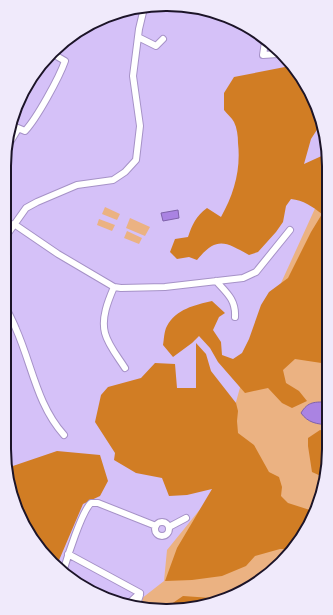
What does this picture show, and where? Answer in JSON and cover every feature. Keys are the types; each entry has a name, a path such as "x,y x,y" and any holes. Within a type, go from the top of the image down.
{"street":[{"path":"11,228 26,208 76,185 113,180 125,172 136,160 140,126 133,76 143,13"},
{"path":"138,37 156,46 163,39"},
{"path":"264,46 263,55 273,54"},
{"path":"16,127 25,131 48,95 63,65 64,60 58,56"},
{"path":"14,224 58,254 114,287 165,287 243,278 256,272 290,230"},
{"path":"216,281 234,302 235,317"},
{"path":"114,287 107,304 104,319 105,332 111,346 125,368"},
{"path":"11,318 17,330 42,402 56,426 64,435"},
{"path":"65,566 86,510 91,503 98,504 156,526"},
{"path":"169,527 186,518"},
{"path":"159,523 167,523 169,527 168,533 162,536 156,532 156,526 159,523"},
{"path":"68,554 140,593"},
{"path":"132,600 140,593"},
{"path":"138,601 140,593"}],"shaded area":[{"path":"286,67 296,80 310,107 318,129 311,139 304,164 322,156 322,214 304,202 291,199 286,206 283,222 258,252 249,255 234,247 216,244 204,252 197,260 189,257 177,259 170,252 175,239 188,237 195,221 207,208 221,217 230,200 236,182 239,153 237,129 232,119 224,110 224,93 234,77"},
{"path":"322,193 322,459 317,489 306,517 290,543 269,565 253,578 235,588 207,599 187,603 156,604 138,601 164,581 167,550 210,497 250,351"},
{"path":"105,207 120,214 117,220 102,214"},
{"path":"178,210 179,218 163,221 161,213"},
{"path":"322,214 322,363 295,359 283,370 286,383 299,391 307,401 292,408 282,403 268,388 245,393 218,362 210,348 199,336 173,357 163,345 166,328 175,315 199,304 212,301 225,313 219,317 213,330 221,342 222,355 233,359 242,353 249,339 261,305 269,292 288,278 311,232"},
{"path":"130,218 150,227 145,236 126,228"},
{"path":"99,219 115,225 112,231 97,225"},
{"path":"127,231 142,238 139,244 124,238"},
{"path":"196,343 206,354 211,371 236,403 238,411 238,433 254,445 269,472 279,477 282,487 281,496 288,503 309,510 296,535 285,549 255,556 246,566 222,576 192,580 165,581 177,548 212,489 187,495 169,496 162,478 136,473 114,460 115,453 95,422 101,395 108,387 141,378 155,363 175,364 177,388 196,388"},
{"path":"322,402 322,424 307,419 301,413 309,404"},
{"path":"320,430 322,430 322,459 320,476 312,472 308,438"},
{"path":"57,451 100,455 108,481 100,496 83,504 59,560 37,535 27,517 16,489 12,466"},
{"path":"183,596 210,598 187,603 171,604"}]}
